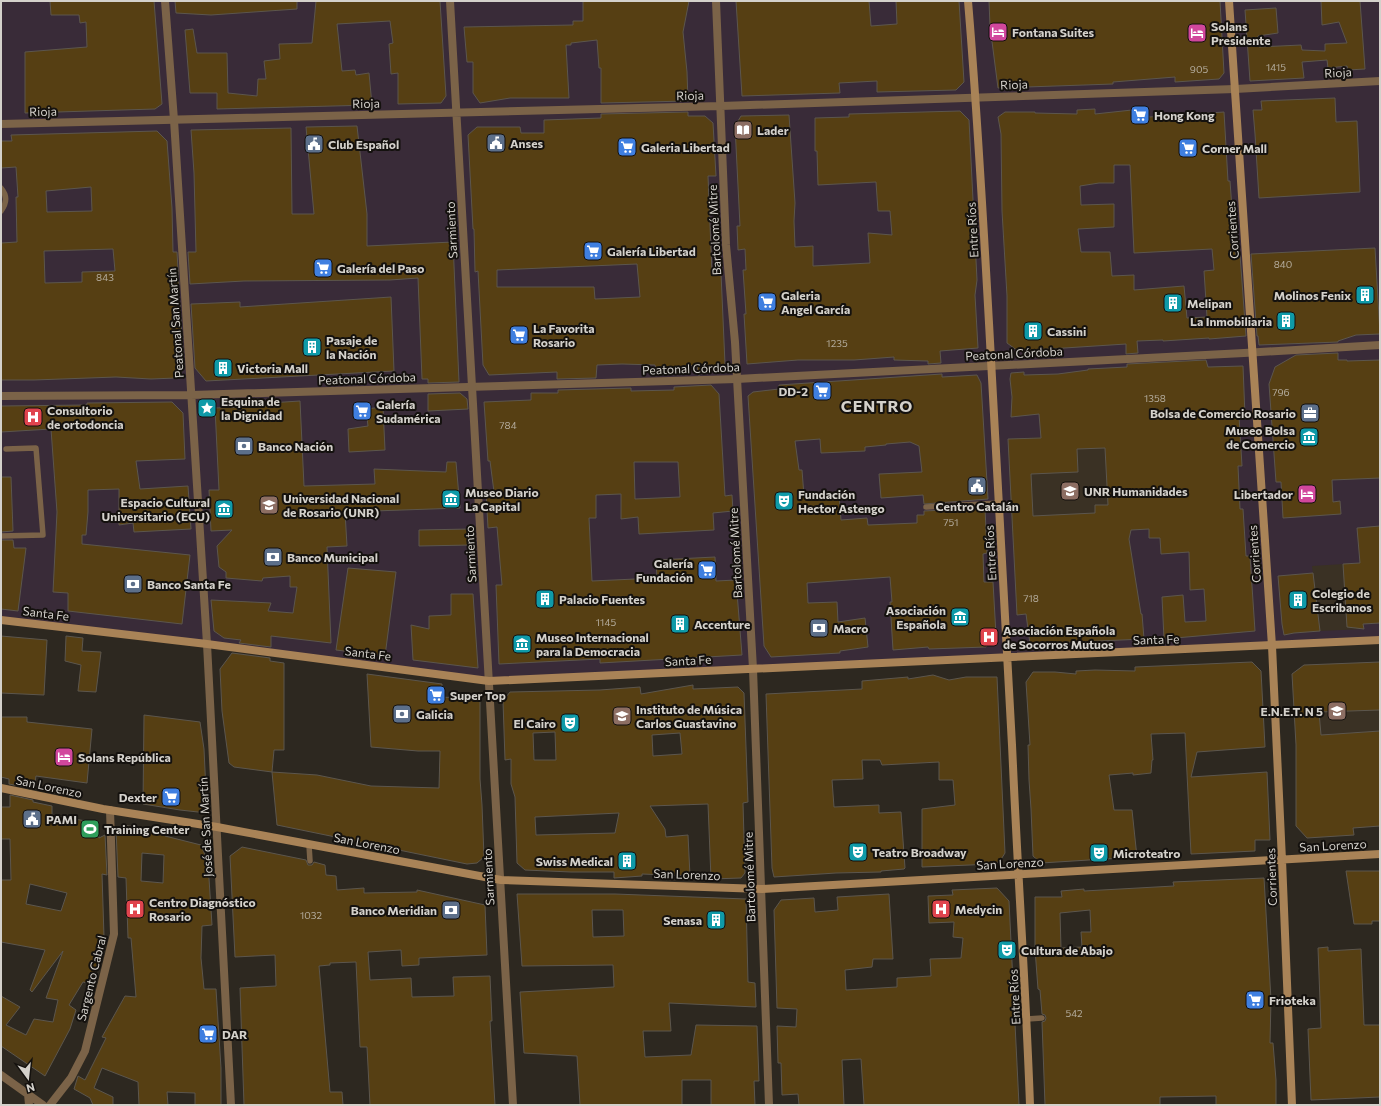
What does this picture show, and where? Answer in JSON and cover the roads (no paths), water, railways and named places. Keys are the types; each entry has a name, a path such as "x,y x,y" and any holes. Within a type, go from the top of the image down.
{"main road":[{"name":"Entre Ríos","path":"968,1 976,97 1000,503 1018,875 1027,1019 1030,1105"},
{"name":"Corrientes","path":"1229,1 1272,646 1292,1105"},
{"name":"Santa Fe","path":"1,620 207,644 489,681 1380,640"},
{"name":"San Lorenzo","path":"1,788 110,810 217,827 500,880 762,889 1380,854"}],"street":[{"name":"Peatonal San Martín","path":"165,1 174,120 207,644"},
{"name":"Sarmiento","path":"450,1 513,1105"},
{"name":"Bartolomé Mitre","path":"716,1 726,245 737,379 753,669 769,1105"},
{"name":"Rioja","path":"1,124 721,106 1235,89 1380,81"},
{"name":"Peatonal Córdoba","path":"1,396 191,395 737,379 1380,345"},
{"name":"José de San Martín","path":"207,644 231,1105"},
{"name":"Sargento Cabral","path":"50,1105 71,1078 86,1051 114,934 110,810"},
{"path":"1,1075 43,1105"},
{"path":"28,1094 29,1105"},
{"path":"57,1105 58,1095"}],"lane":[{"path":"1,188 5,193 6,204 1,211"},
{"path":"1,536 43,535 36,448 6,449"},
{"path":"926,508 1000,503"},
{"path":"309,844 310,861"},
{"path":"1027,1019 1042,1018"}],"place":[{"name":"Fontana Suites","path":"998,32"},
{"name":"Solans Presidente","path":"1197,33"},
{"name":"Hong Kong","path":"1140,115"},
{"name":"Lader","path":"743,130"},
{"name":"Anses","path":"496,143"},
{"name":"Club Español","path":"314,144"},
{"name":"Galeria Libertad","path":"627,147"},
{"name":"Corner Mall","path":"1188,148"},
{"name":"Galería Libertad","path":"593,251"},
{"name":"Galería del Paso","path":"323,268"},
{"name":"Molinos Fenix","path":"1365,295"},
{"name":"Galeria Angel García","path":"767,302"},
{"name":"Melipan","path":"1173,303"},
{"name":"La Inmobiliaria","path":"1286,321"},
{"name":"Cassini","path":"1033,331"},
{"name":"La Favorita Rosario","path":"519,335"},
{"name":"Pasaje de la Nación","path":"312,347"},
{"name":"Victoria Mall","path":"223,368"},
{"name":"DD-2","path":"822,391"},
{"name":"Esquina de la Dignidad","path":"207,408"},
{"name":"Galería Sudamérica","path":"362,411"},
{"name":"Bolsa de Comercio Rosario","path":"1310,413"},
{"name":"Consultorio de ortodoncia","path":"33,417"},
{"name":"Museo Bolsa de Comercio","path":"1309,437"},
{"name":"Banco Nación","path":"244,446"},
{"name":"Centro Catalán","path":"977,486"},
{"name":"UNR Humanidades","path":"1070,491"},
{"name":"Libertador","path":"1307,494"},
{"name":"Museo Diario La Capital","path":"451,499"},
{"name":"Fundación Hector Astengo","path":"784,501"},
{"name":"Universidad Nacional de Rosario (UNR)","path":"269,505"},
{"name":"Espacio Cultural Universitario (ECU)","path":"224,509"},
{"name":"Banco Municipal","path":"273,557"},
{"name":"Galería Fundación","path":"707,570"},
{"name":"Banco Santa Fe","path":"133,584"},
{"name":"Palacio Fuentes","path":"545,599"},
{"name":"Colegio de Escribanos","path":"1298,600"},
{"name":"Asociación Española","path":"960,617"},
{"name":"Accenture","path":"680,624"},
{"name":"Macro","path":"819,628"},
{"name":"Asociación Española de Socorros Mutuos","path":"989,637"},
{"name":"Museo Internacional para la Democracia","path":"522,644"},
{"name":"Super Top","path":"436,695"},
{"name":"E.N.E.T. N 5","path":"1337,711"},
{"name":"Galicia","path":"402,714"},
{"name":"Instituto de Música Carlos Guastavino","path":"622,716"},
{"name":"El Cairo","path":"570,723"},
{"name":"Solans República","path":"64,757"},
{"name":"Dexter","path":"171,797"},
{"name":"PAMI","path":"32,819"},
{"name":"Training Center","path":"90,829"},
{"name":"Teatro Broadway","path":"858,852"},
{"name":"Microteatro","path":"1099,853"},
{"name":"Swiss Medical","path":"627,861"},
{"name":"Centro Diagnóstico Rosario","path":"135,909"},
{"name":"Medycin","path":"941,909"},
{"name":"Banco Meridian","path":"451,910"},
{"name":"Senasa","path":"716,920"},
{"name":"Cultura de Abajo","path":"1007,950"},
{"name":"Frioteka","path":"1255,1000"},
{"name":"DAR","path":"208,1034"}],"district":[{"name":"CENTRO","path":"877,405"}]}
